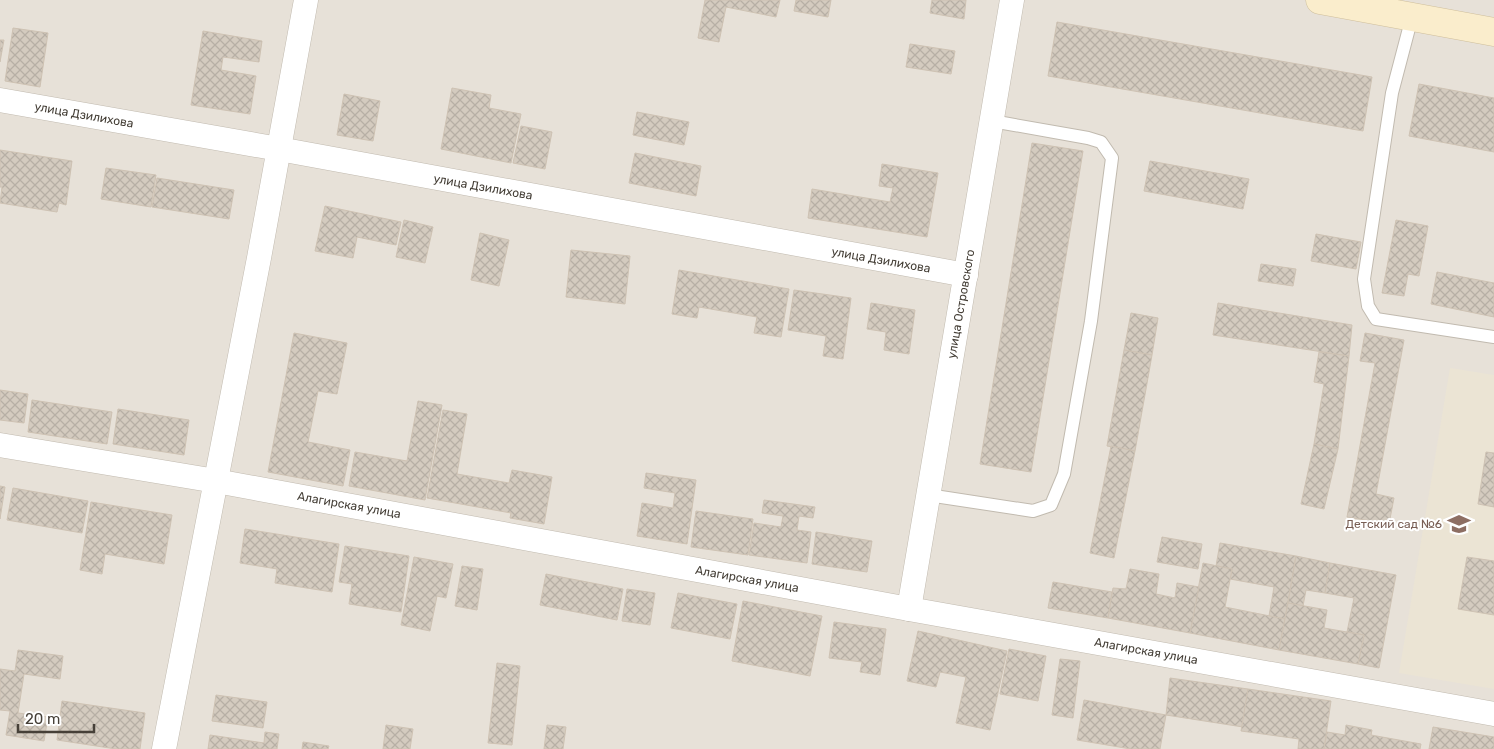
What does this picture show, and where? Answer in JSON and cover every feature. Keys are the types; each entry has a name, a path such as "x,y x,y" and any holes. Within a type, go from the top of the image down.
{"main road":[{"path":"1320,0 1494,32"}],"street":[{"path":"164,749 306,0"},
{"name":"улица Островского","path":"909,609 1012,0"},
{"name":"улица Дзилихова","path":"0,100 279,149 966,275"},
{"name":"Алагирская улица","path":"0,445 216,481 909,609 1494,714"}],"lane":[{"path":"1412,17 1392,92 1364,280 1368,306 1376,319 1494,337"},
{"path":"928,495 1033,512 1051,505 1064,474 1087,340 1112,158 1101,142 992,121"}],"shaded area":[{"path":"0,0 1494,0 1494,749 0,749"},
{"name":"Детский сад №6","path":"1450,368 1494,375 1494,689 1399,673"}],"building":[{"path":"705,0 780,0 776,17 726,7 719,42 698,38"},
{"path":"796,0 831,0 828,17 794,11"},
{"path":"932,0 966,0 964,19 930,13"},
{"path":"1057,22 1372,77 1363,131 1048,76"},
{"path":"13,28 48,33 40,87 5,81"},
{"path":"203,31 262,41 259,62 223,57 221,70 256,76 250,114 191,105"},
{"path":"0,40 4,40 0,62"},
{"path":"910,44 955,51 951,74 906,67"},
{"path":"1419,84 1494,98 1494,152 1409,136"},
{"path":"452,88 491,95 489,108 521,114 511,163 441,149"},
{"path":"344,94 380,101 373,141 337,135"},
{"path":"637,112 689,122 684,145 633,135"},
{"path":"521,126 552,132 545,169 513,163"},
{"path":"1032,143 1083,151 1031,472 980,464"},
{"path":"0,150 72,161 66,205 59,203 57,212 0,203 2,187 0,187"},
{"path":"635,153 701,166 696,196 629,183"},
{"path":"1150,161 1249,179 1243,209 1144,191"},
{"path":"882,164 938,173 927,237 808,218 812,189 890,202 893,188 879,186"},
{"path":"106,168 156,175 151,207 101,199"},
{"path":"157,178 234,190 229,219 152,207"},
{"path":"325,206 401,222 396,245 357,237 353,258 315,251"},
{"path":"404,220 433,227 425,263 396,257"},
{"path":"1396,220 1428,226 1419,276 1408,274 1404,296 1382,293"},
{"path":"480,233 509,240 499,286 471,280"},
{"path":"1316,234 1361,242 1356,269 1311,261"},
{"path":"571,250 630,256 625,304 566,297"},
{"path":"1261,264 1296,269 1293,286 1258,281"},
{"path":"679,270 789,289 781,337 754,333 757,317 699,307 697,318 672,314"},
{"path":"1437,272 1494,283 1494,317 1431,304"},
{"path":"794,290 851,298 843,359 823,356 826,336 788,330"},
{"path":"871,303 915,310 909,354 884,350 886,332 867,329"},
{"path":"1218,303 1352,325 1349,356 1213,335"},
{"path":"1131,313 1158,318 1152,355 1124,350"},
{"path":"294,333 347,343 337,394 318,391 308,442 350,450 343,486 268,472"},
{"path":"1365,333 1404,340 1376,494 1394,498 1389,524 1347,517 1375,363 1360,361"},
{"path":"1124,350 1152,355 1135,451 1107,446"},
{"path":"1319,352 1349,356 1338,449 1314,444 1324,384 1314,382"},
{"path":"0,390 28,394 24,423 0,420"},
{"path":"32,400 112,412 107,444 28,432"},
{"path":"418,401 442,405 425,500 349,486 355,452 407,461"},
{"path":"118,409 189,420 184,455 113,444"},
{"path":"443,410 467,414 457,474 509,483 512,470 552,477 544,524 510,518 511,513 427,498"},
{"path":"1314,444 1338,449 1324,509 1301,504"},
{"path":"1111,446 1135,451 1114,558 1090,553"},
{"path":"1486,452 1494,453 1494,507 1478,504"},
{"path":"646,473 696,480 687,544 637,536 642,503 673,508 675,493 644,488"},
{"path":"0,486 5,487 0,519"},
{"path":"13,488 88,501 82,533 7,520"},
{"path":"764,500 815,507 813,518 799,516 797,530 811,532 807,563 749,555 754,523 781,527 783,516 762,513"},
{"path":"91,502 172,515 164,564 105,554 102,574 80,570"},
{"path":"696,511 753,519 748,555 691,547"},
{"path":"245,529 339,544 332,592 275,583 277,569 240,563"},
{"path":"816,532 872,541 867,572 812,564"},
{"path":"1162,537 1202,544 1198,569 1157,562"},
{"path":"1220,543 1296,556 1285,619 1269,616 1274,587 1230,579 1232,569 1216,566"},
{"path":"345,546 409,556 401,612 349,604 352,584 339,582"},
{"path":"1296,556 1330,563 1325,593 1306,590 1303,606 1288,603"},
{"path":"414,557 453,564 446,598 437,596 430,631 401,625"},
{"path":"1467,557 1494,561 1494,615 1458,609"},
{"path":"1203,563 1232,569 1225,607 1285,619 1279,650 1190,633"},
{"path":"1330,563 1396,575 1379,668 1358,664 1364,635 1347,632 1354,598 1325,593"},
{"path":"462,566 483,569 477,610 455,606"},
{"path":"1130,569 1159,574 1156,594 1175,598 1177,583 1199,587 1190,633 1108,618 1113,588 1126,589"},
{"path":"546,574 623,589 617,620 540,605"},
{"path":"1053,582 1112,592 1108,618 1048,608"},
{"path":"627,589 655,593 650,625 622,621"},
{"path":"678,593 737,604 730,639 671,628"},
{"path":"743,601 822,616 810,676 732,661"},
{"path":"1288,603 1327,610 1324,628 1364,635 1358,664 1279,650"},
{"path":"834,622 886,629 880,675 860,672 862,662 829,658"},
{"path":"918,631 1007,651 990,730 956,723 966,677 940,672 936,687 907,681"},
{"path":"1009,649 1046,656 1038,701 1000,694"},
{"path":"18,650 63,656 60,679 24,674 18,713 48,717 44,741 6,735 10,711 0,710 0,669 15,671"},
{"path":"1060,659 1080,661 1073,718 1052,715"},
{"path":"497,663 520,666 512,745 488,743"},
{"path":"1170,678 1248,689 1243,727 1166,715"},
{"path":"1248,689 1331,701 1324,749 1298,749 1299,739 1241,731"},
{"path":"216,695 267,702 263,728 212,721"},
{"path":"1084,700 1166,715 1160,749 1131,749 1077,740"},
{"path":"62,701 145,713 140,749 116,749 57,740"},
{"path":"386,725 413,729 410,749 383,749"},
{"path":"547,725 566,727 563,749 544,749"},
{"path":"1346,725 1372,730 1371,735 1421,744 1420,749 1324,749 1327,732 1345,735"},
{"path":"1433,727 1494,737 1494,749 1429,749"},
{"path":"265,732 279,734 277,749 208,749 210,735 264,743"},
{"path":"303,742 329,746 328,749 302,749"}],"place":[{"name":"Детский сад №6","path":"1459,524"}]}
